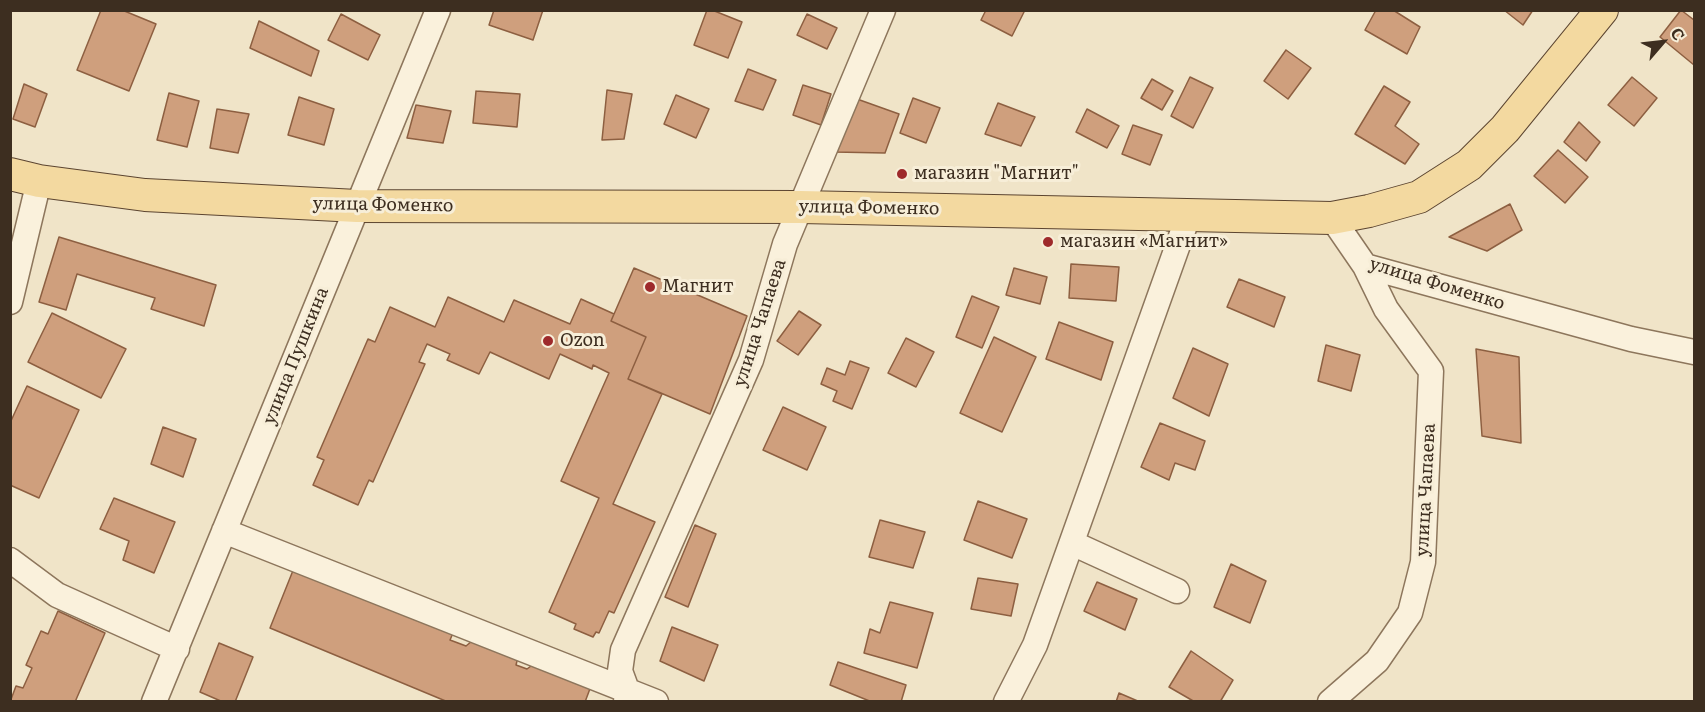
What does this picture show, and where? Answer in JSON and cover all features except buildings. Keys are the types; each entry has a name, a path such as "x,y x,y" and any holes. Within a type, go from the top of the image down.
{"main road":[{"path":"1332,218 1369,211 1419,197 1469,165 1505,129 1602,10"},
{"name":"улица Фоменко","path":"25,177 145,195 357,206 800,207 1332,218"}],"street":[{"name":"улица Пушкина","path":"154,702 438,10"},
{"name":"улица Чапаева","path":"626,696 620,671 623,650 751,360 785,244 883,10"},
{"path":"10,302 25,177"},
{"path":"1006,702 1035,645 1189,214"},
{"name":"улица Фоменко","path":"1332,218 1365,266 1630,339 1695,352"},
{"name":"улица Чапаева","path":"1330,702 1377,661 1410,614 1423,562 1431,371 1386,309 1365,266"},
{"path":"224,531 626,696 656,702"},
{"path":"1072,543 1177,591"},
{"path":"14,570 57,595 177,649"}],"place":[{"name":"магазин \"Магнит\"","path":"902,174"},
{"name":"магазин «Магнит»","path":"1048,242"},
{"name":"Магнит","path":"650,287"},
{"name":"Ozon","path":"548,341"}]}
